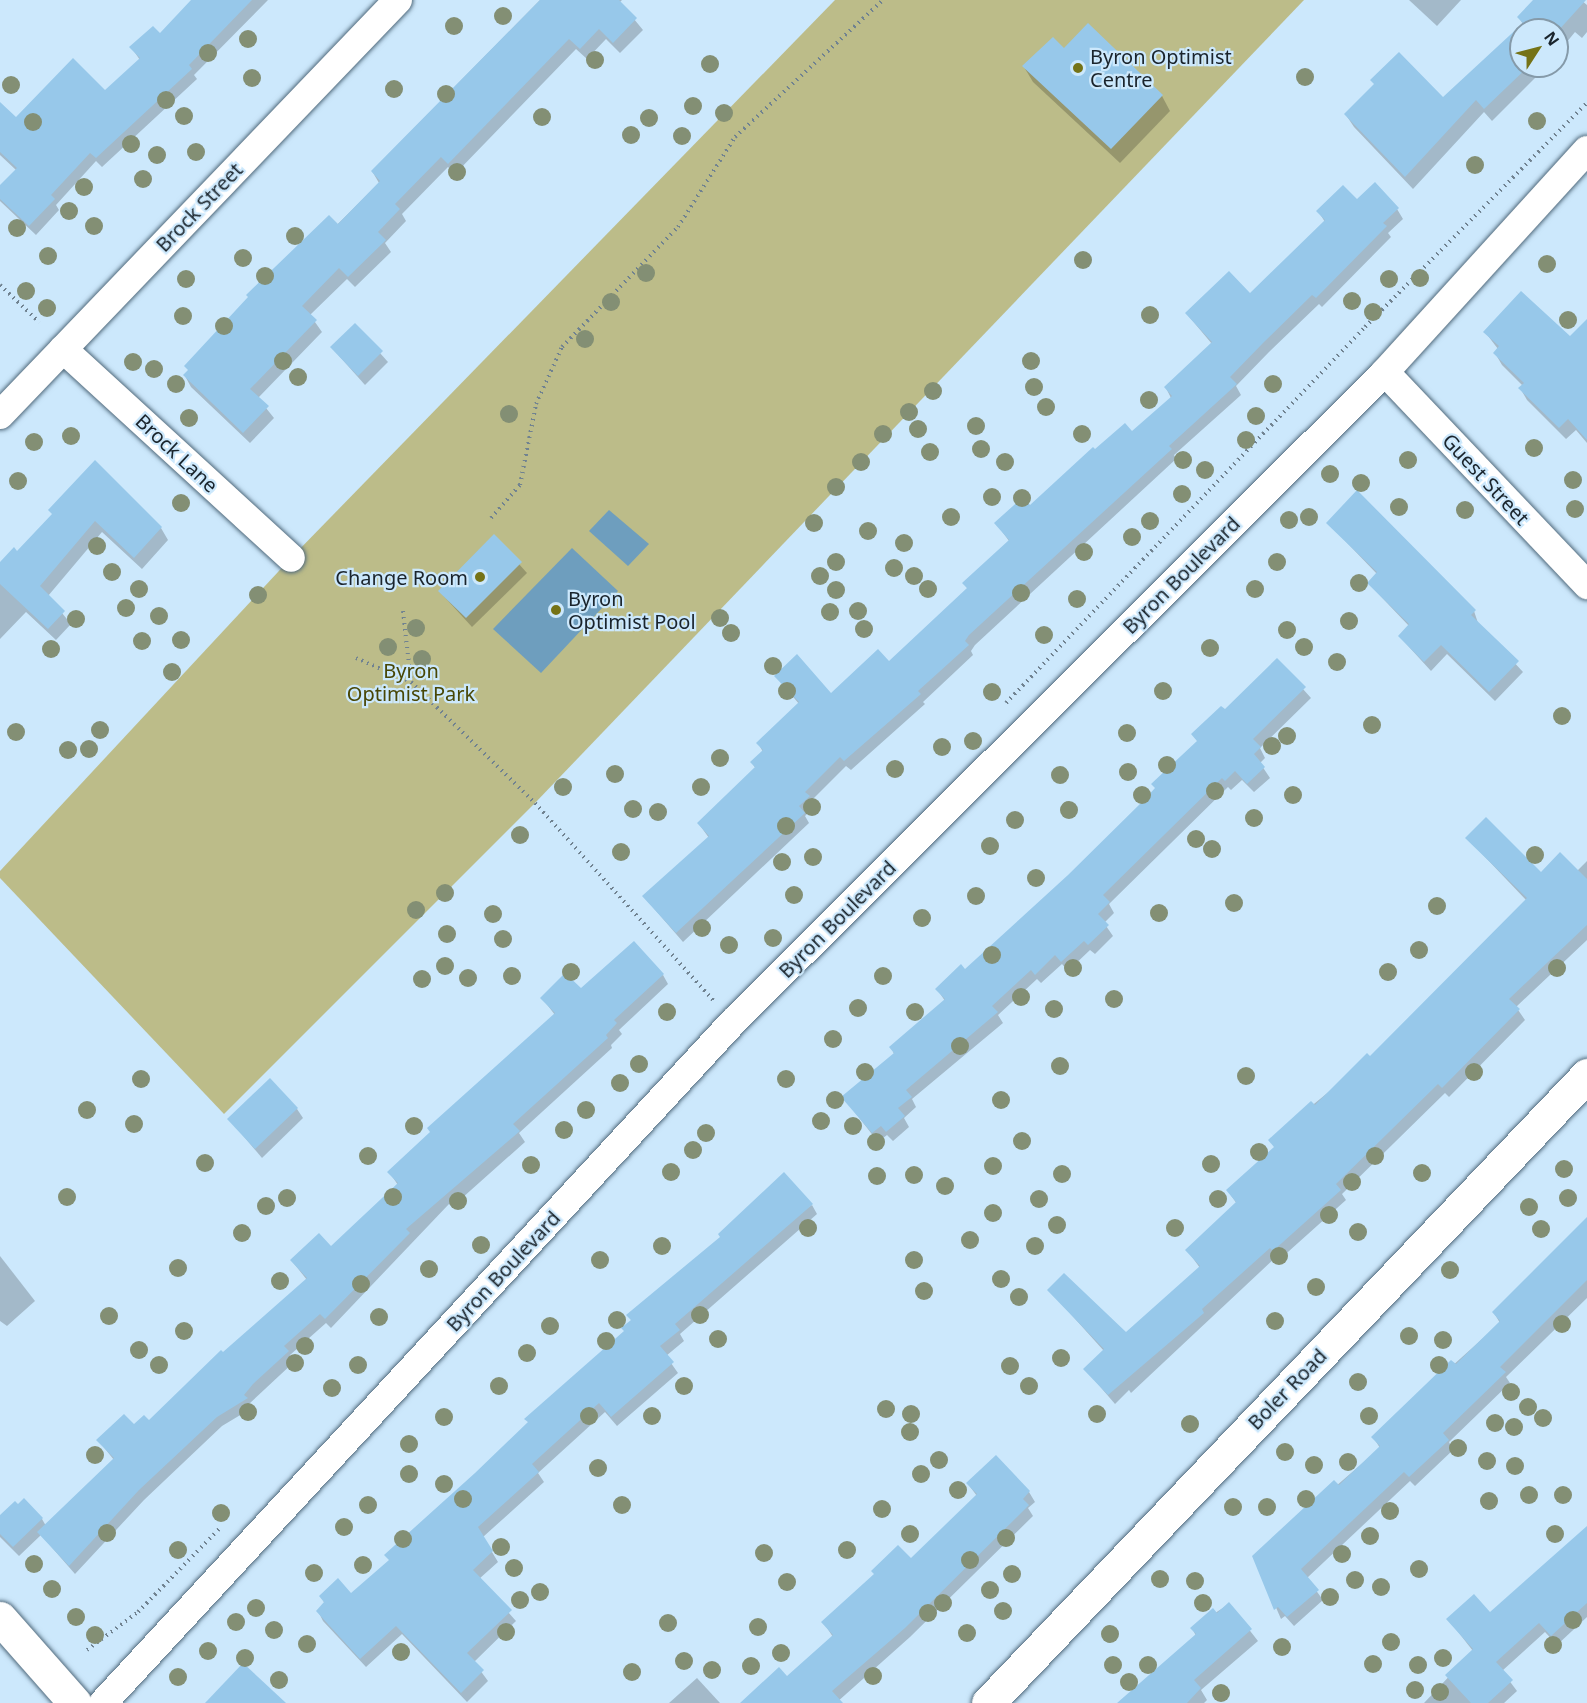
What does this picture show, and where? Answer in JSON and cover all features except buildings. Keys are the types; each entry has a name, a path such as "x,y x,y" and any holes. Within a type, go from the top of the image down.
{"street":[{"name":"Brock Street","path":"0,415 398,0"},
{"name":"Byron Boulevard","path":"103,1703 733,1023 1385,372 1587,150"},
{"name":"Brock Lane","path":"63,349 291,558"},
{"name":"Guest Street","path":"1385,372 1587,585"},
{"name":"Boler Road","path":"988,1703 1587,1075"},
{"path":"0,1618 75,1703"}],"path":[{"path":"491,518 520,485 536,404 562,347 678,227 735,137 882,0"},
{"path":"0,285 39,322"},
{"path":"403,611 411,682"},
{"path":"356,658 411,682 535,803 733,1023"}],"green space":[{"name":"Byron Optimist Park","path":"835,0 1304,0 535,803 224,1114 0,878 0,871 291,558"}],"water":[{"path":"609,510 649,544 628,566 589,531"},
{"name":"Byron Optimist Pool","path":"572,548 618,591 541,673 493,629"}],"place":[{"name":"Byron Optimist Centre","path":"1078,68"},
{"name":"Change Room","path":"480,577"},
{"name":"Byron Optimist Pool","path":"556,610"}]}
